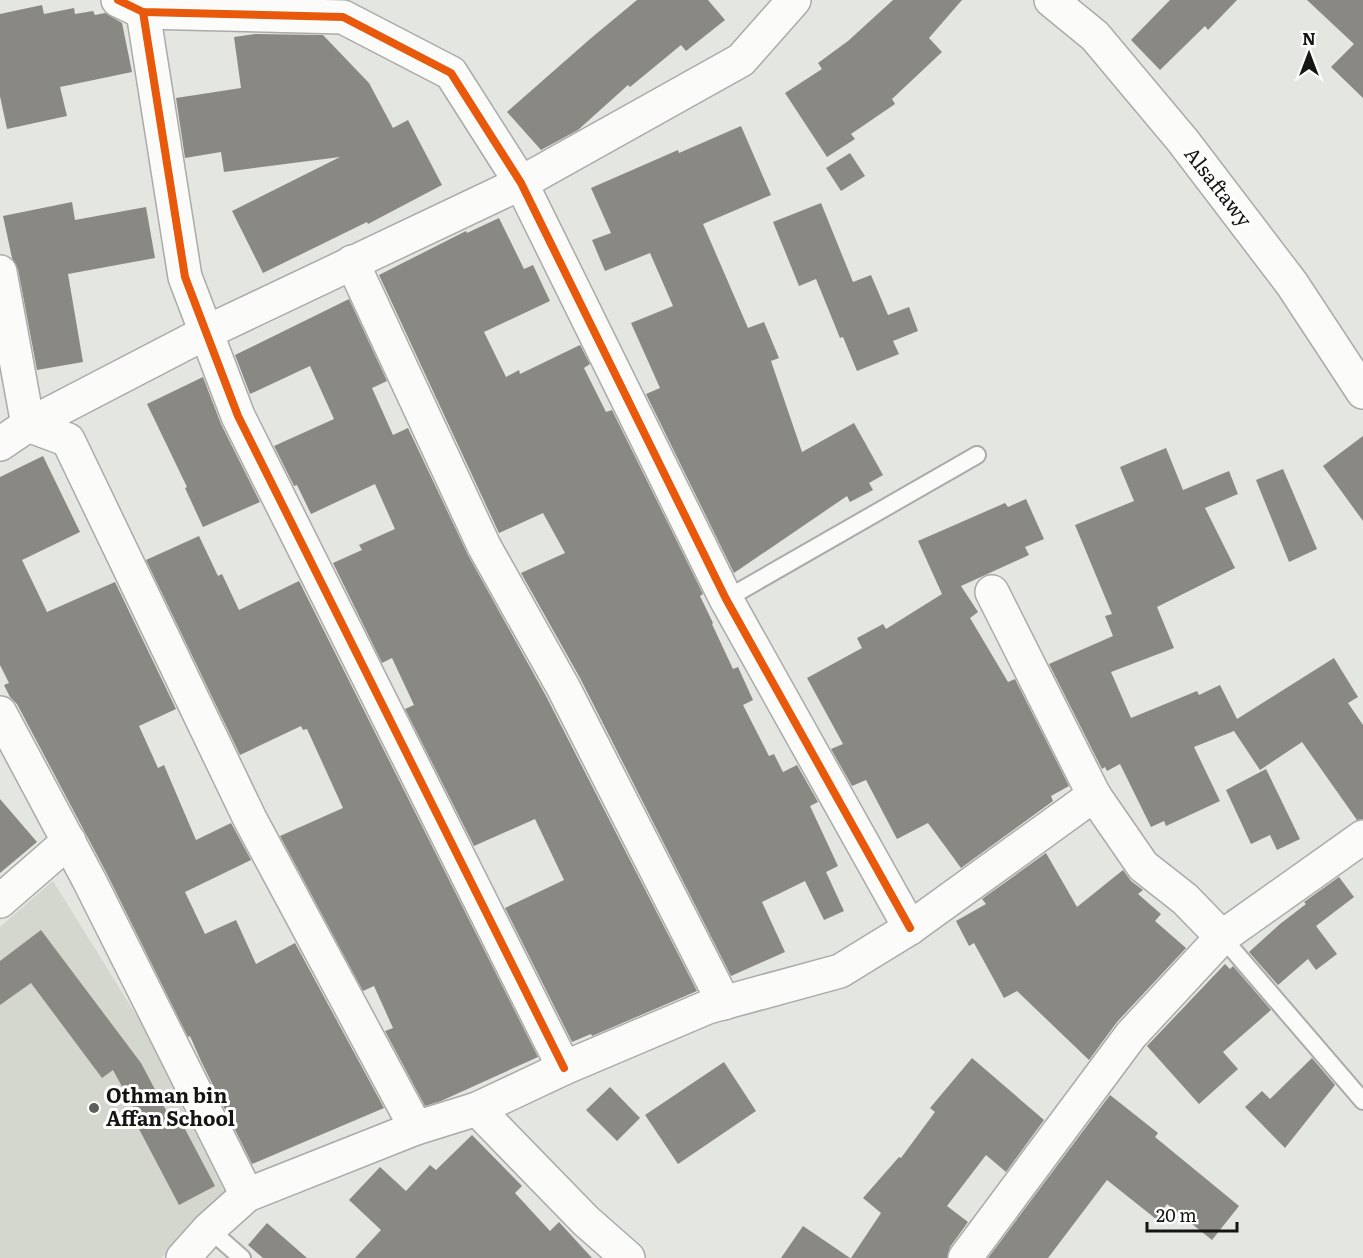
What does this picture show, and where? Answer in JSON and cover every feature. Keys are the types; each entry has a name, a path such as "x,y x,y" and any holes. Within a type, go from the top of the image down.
{"street":[{"path":"0,444 28,425 207,332 521,183 741,60 794,0"},
{"name":"Alsaftawy","path":"1051,0 1095,36 1183,141 1292,284 1363,392"},
{"path":"564,1068 238,416 185,277 131,6 343,17 451,73 521,183 726,599 910,928"},
{"path":"352,262 483,546 564,687 724,1003"},
{"path":"0,272 28,425"},
{"path":"28,425 68,440 250,819 416,1128"},
{"path":"992,592 1094,795 1143,866 1185,899 1222,937"},
{"path":"0,713 69,841 247,1195"},
{"path":"183,1258 209,1229 247,1195 416,1128 477,1109 564,1068 708,1007 840,970 910,928 1094,795"},
{"path":"965,1258 1131,1035 1222,937 1363,837"},
{"path":"0,901 69,841"},
{"path":"477,1109 586,1221 628,1258"}],"lane":[{"path":"726,599 977,455"},
{"path":"1222,937 1363,1101"},
{"path":"209,1229 242,1258"}],"shaded area":[{"name":"Othman bin Affan School","path":"53,881 146,1031 232,1185 161,1258 0,1258 0,927"}],"building":[{"path":"637,0 708,0 725,20 686,51 681,45 630,87 628,85 578,130 541,150 507,112"},
{"path":"893,0 962,0 929,38 942,52 892,99 895,104 851,134 855,139 827,157 785,93 822,69 818,63 848,41"},
{"path":"1170,0 1237,0 1208,30 1205,26 1160,70 1131,40"},
{"path":"1307,0 1363,0 1363,98 1331,67 1354,44"},
{"path":"42,5 44,14 74,8 75,14 93,11 95,15 105,13 122,23 132,72 60,87 67,116 7,129 0,96 0,14"},
{"path":"255,34 323,35 369,83 393,128 408,120 442,185 368,224 367,222 263,273 232,211 340,157 224,172 221,152 185,158 176,98 241,88 234,37"},
{"path":"741,126 771,195 703,224 748,328 764,322 779,358 771,361 802,452 854,423 883,475 869,483 873,490 850,502 847,496 734,573 646,394 660,388 631,323 673,306 650,253 605,271 592,240 611,233 591,188 678,150 679,153"},
{"path":"850,153 865,176 841,191 826,168"},
{"path":"72,202 75,220 146,207 155,258 68,274 83,362 37,370 18,269 12,258 3,216"},
{"path":"821,203 853,282 871,275 888,315 909,307 918,331 893,341 899,354 857,371 843,337 840,338 816,279 799,286 773,222"},
{"path":"499,218 524,269 533,265 550,301 484,332 506,377 519,370 520,374 580,345 590,364 584,368 606,412 612,410 703,594 700,596 733,669 738,667 753,700 743,705 769,756 774,754 783,772 797,765 818,802 810,806 838,866 826,872 844,911 824,920 805,881 762,902 785,952 731,976 580,678 521,573 565,553 543,513 499,533 379,275 466,231 467,233"},
{"path":"349,299 387,381 372,388 393,435 408,428 468,555 546,696 697,991 592,1036 591,1034 572,1042 505,908 564,880 535,819 474,846 405,709 414,705 392,658 382,663 333,563 362,550 359,545 395,529 375,484 311,514 274,446 334,419 310,366 250,394 235,355"},
{"path":"203,377 221,424 260,502 203,527 185,488 187,487 147,404"},
{"path":"1363,436 1363,521 1323,466"},
{"path":"1166,448 1183,490 1229,471 1238,494 1205,508 1235,568 1157,607 1174,648 1111,672 1131,718 1197,691 1199,695 1220,685 1237,719 1334,658 1358,697 1348,703 1363,725 1363,819 1357,820 1302,742 1260,770 1234,731 1194,747 1220,801 1166,826 1164,821 1151,827 1120,764 1107,771 1105,767 1102,769 1049,664 1113,636 1105,616 1112,614 1075,525 1134,501 1120,467"},
{"path":"43,456 80,532 22,560 47,612 115,582 176,709 139,726 158,768 164,765 196,840 231,823 251,860 185,892 205,934 236,920 256,964 295,943 384,1108 252,1164 106,872 17,704 10,697 4,685 9,683 0,665 0,477"},
{"path":"1283,469 1317,549 1289,562 1256,480"},
{"path":"1026,499 1044,539 1025,547 1029,555 961,586 978,612 970,618 1008,682 1015,679 1069,786 1051,796 1053,801 961,868 928,823 897,839 866,780 852,786 831,749 843,744 807,678 862,648 857,638 883,624 886,629 942,594 918,541 1005,503 1008,507"},
{"path":"199,536 218,576 222,574 239,610 299,581 538,1057 425,1106 385,1031 393,1028 374,986 363,991 280,836 343,808 307,729 303,730 301,726 240,755 146,560"},
{"path":"1266,769 1300,839 1277,850 1270,835 1251,844 1226,790"},
{"path":"0,799 37,842 0,873"},
{"path":"1046,853 1077,907 1123,870 1131,881 1143,890 1138,894 1161,914 1155,921 1186,948 1117,1022 1089,1060 1017,991 1004,998 974,943 969,946 956,921 986,904 982,899"},
{"path":"1339,877 1354,897 1316,926 1337,954 1316,970 1308,959 1278,985 1249,952 1306,904 1304,902"},
{"path":"41,930 141,1063 168,1114 175,1110 215,1186 179,1205 139,1129 144,1127 113,1070 102,1078 31,983 0,1005 0,961"},
{"path":"1225,964 1230,969 1233,966 1271,1010 1223,1052 1238,1069 1199,1104 1147,1046"},
{"path":"972,1058 1044,1120 1006,1172 986,1155 947,1206 968,1222 950,1247 947,1258 851,1258 881,1213 863,1198 899,1157 901,1158 935,1112 930,1108"},
{"path":"1312,1058 1335,1085 1285,1148 1245,1107 1262,1091 1270,1099"},
{"path":"724,1062 756,1111 678,1164 645,1115"},
{"path":"610,1087 640,1118 617,1141 586,1110"},
{"path":"1110,1095 1158,1133 1155,1137 1239,1206 1212,1240 1167,1204 1156,1219 1107,1180 1048,1258 988,1258"},
{"path":"472,1135 522,1186 515,1193 550,1231 559,1222 592,1258 355,1258 381,1230 349,1200 380,1167 406,1191 430,1165 436,1170"},
{"path":"267,1223 307,1258 263,1258 248,1245"},
{"path":"803,1226 850,1258 781,1258"}],"cycle path":[{"path":"118,0 143,12 343,17 451,73 521,183 726,599 910,928"},
{"path":"143,12 185,277 238,416 564,1068"}],"place":[{"name":"Othman bin Affan School","path":"94,1108"}]}
